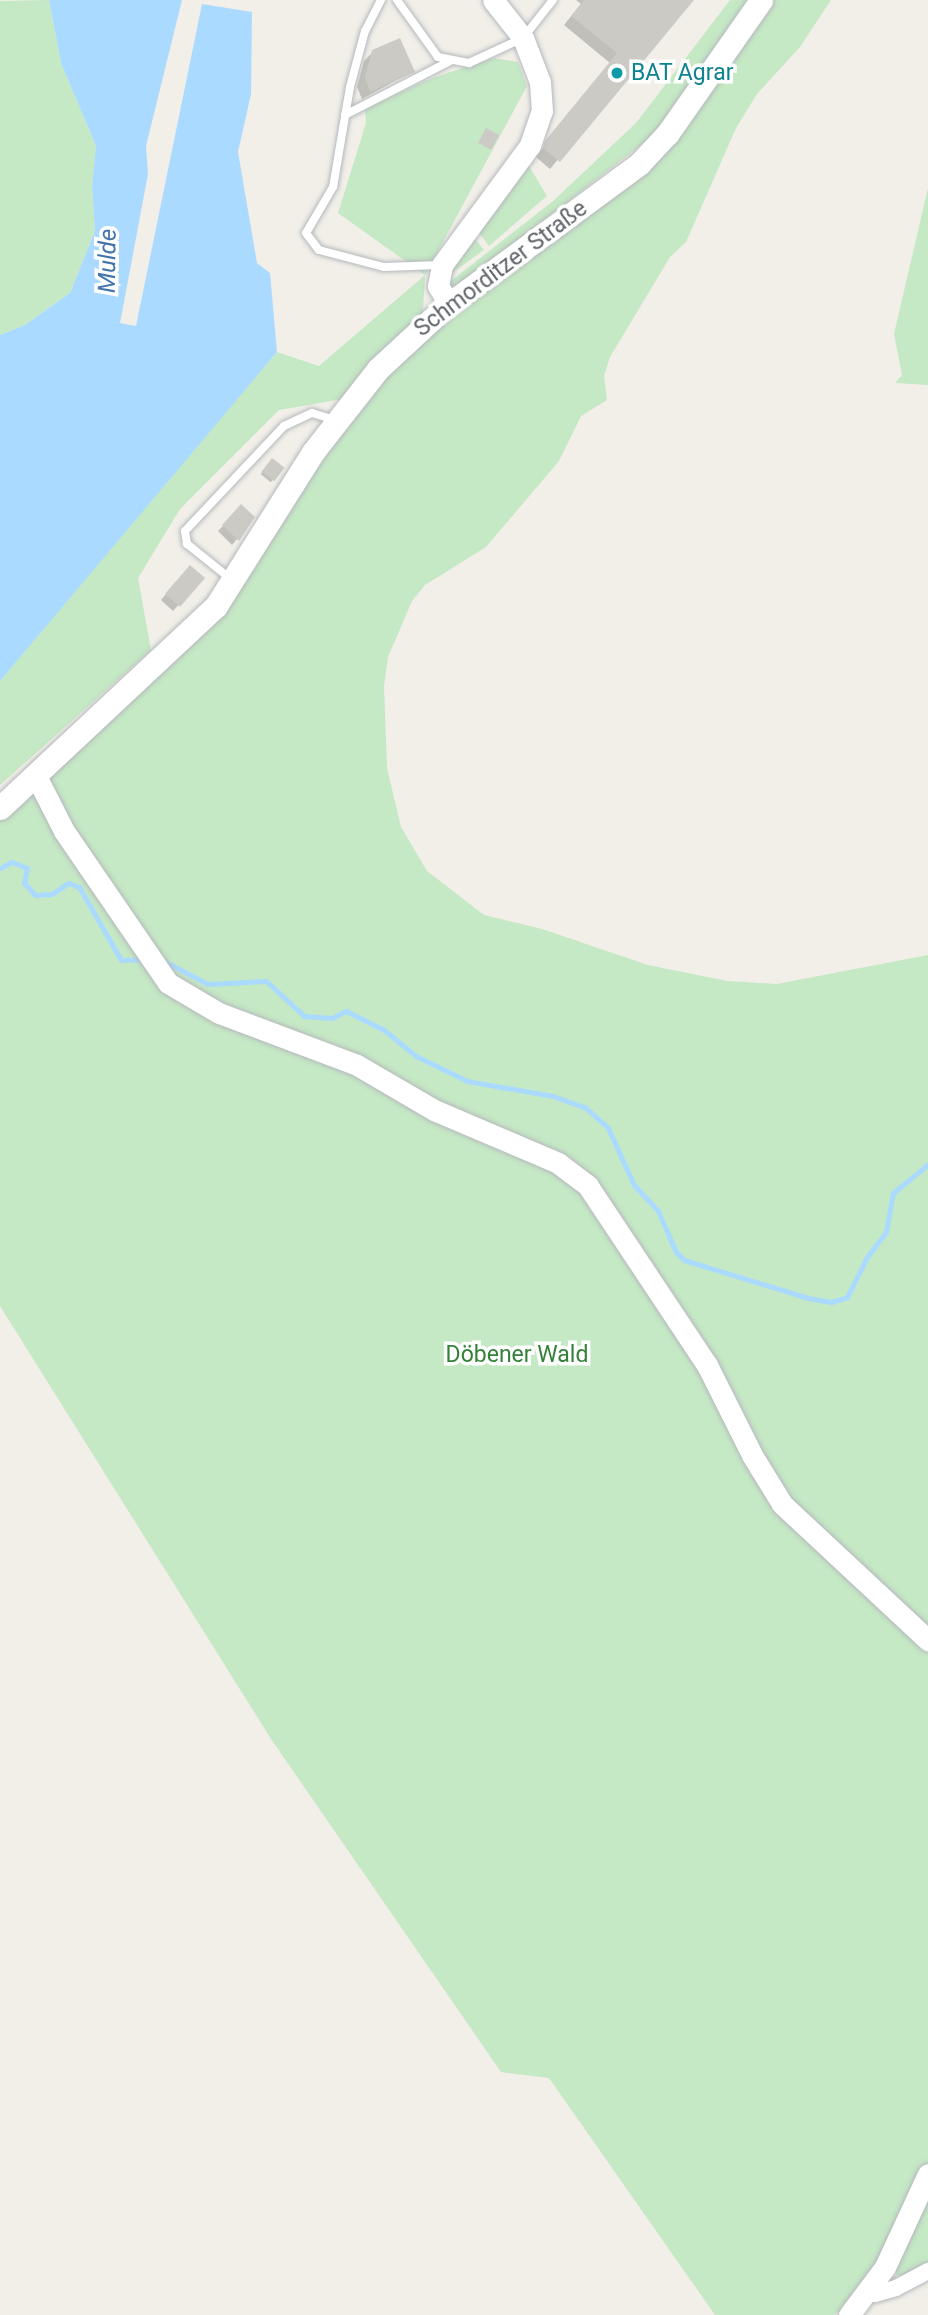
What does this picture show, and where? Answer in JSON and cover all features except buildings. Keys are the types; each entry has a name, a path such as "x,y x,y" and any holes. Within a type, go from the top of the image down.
{"main road":[{"name":"Schmorditzer Straße","path":"0,808 198,627 234,582 293,483 337,421 399,347 449,304 640,163 668,134 761,0"}],"street":[{"path":"449,304 438,286 442,265 530,145 542,111 540,82 523,38 493,0"},
{"path":"36,776 64,831 149,958 189,999 357,1065 434,1110 558,1163 588,1186 707,1365 751,1455 782,1503 928,1640"},
{"path":"849,2315 889,2258 928,2174"},
{"path":"866,2292 896,2288 928,2271"}],"lane":[{"path":"381,0 365,31 345,115 333,187 306,233 319,250 384,267 442,265"},
{"path":"397,0 438,57 469,63 523,38 553,0"},
{"path":"345,115 452,60"},
{"path":"234,582 187,544 185,531 284,426 312,413 337,421"}],"green space":[{"path":"49,0 61,63 96,146 92,186 95,231 70,293 25,325 0,335 0,1"},
{"path":"730,0 756,0 682,103 646,141 452,291 447,284 553,201 636,123"},
{"name":"Döbener Wald","path":"771,0 831,0 800,47 757,94 736,128 686,242 670,257 610,357 604,376 607,400 581,416 559,461 486,547 425,585 412,601 388,657 384,686 387,768 401,827 427,871 484,915 542,929 648,965 727,981 777,984 928,955 928,2265 901,2277 878,2263 846,2307 834,2315 715,2315 549,2078 501,2072 271,1739 0,1306 0,820 204,633 372,390 430,330 578,222"},
{"path":"494,58 518,62 527,86 425,275 338,213 366,123 365,109 432,78"},
{"path":"529,166 547,196 489,246 476,229"},
{"path":"928,188 928,385 895,383 902,375 894,334"},
{"path":"471,234 484,250 452,273 454,263"},
{"path":"425,275 423,312 343,399 279,410 180,509 138,578 151,650 0,785 0,681 124,530 277,352 319,366"}],"water":[{"name":"Mulde","path":"49,0 182,0 146,146 148,174 120,323 136,326 202,4 252,12 251,94 238,152 257,263 270,273 277,352 0,681 0,335 25,325 70,293 95,231 92,186 96,146 61,63"}],"waterway":[{"path":"0,868 12,862 27,868 24,883 35,895 52,894 68,883 79,887 121,960 145,959"},
{"path":"162,960 208,984 266,981 304,1016 332,1018 346,1011 384,1030 416,1056 467,1081 553,1096 586,1108 608,1128 634,1185 658,1211 676,1252 684,1260 808,1298 831,1302 847,1297 867,1257 886,1232 893,1193 928,1164"}],"place":[{"name":"BAT Agrar","path":"617,73"}]}
